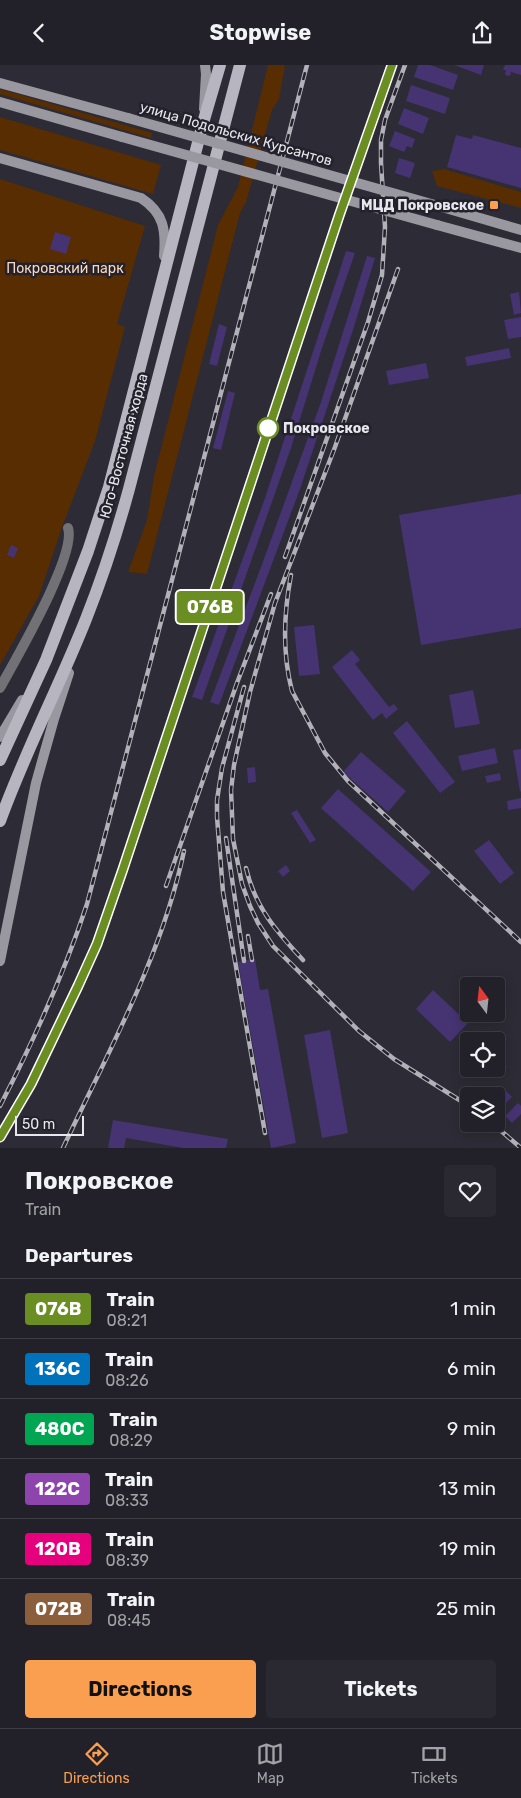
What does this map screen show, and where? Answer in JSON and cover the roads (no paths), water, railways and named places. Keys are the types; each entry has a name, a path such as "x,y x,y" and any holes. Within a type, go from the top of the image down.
{"main road":[{"path":"203,123 206,74 204,65"},
{"name":"Юго-Восточная хорда","path":"0,760 46,661 88,551 109,487 203,123 220,65"},
{"name":"Юго-Восточная хорда","path":"0,821 16,777 86,621 109,559 240,65"},
{"name":"улица Подольских Курсантов","path":"0,83 521,230"},
{"path":"0,101 122,137 521,248"},
{"path":"0,158 130,194 150,204 157,211 166,239 162,285"},
{"path":"1,959 36,783 54,719 86,621"},
{"path":"0,737 46,661"}],"street":[{"path":"0,688 60,571 70,539 68,529"}],"railway":[{"path":"0,1106 48,1007 87,904 307,65"},
{"path":"0,1137 31,1084 97,944 339,216 392,65"},
{"path":"285,557 368,322 382,275 385,227 381,140 385,120 405,65"},
{"path":"398,269 335,447 275,603 250,692 234,765 231,790 233,839 242,884 250,906 258,923 273,946 359,1031 394,1059 460,1100"},
{"path":"291,575 285,633 289,677 292,691 325,753 348,781 521,942"},
{"path":"166,886 237,683 271,594"},
{"path":"244,687 222,768 217,800 217,817 223,892 265,1133"},
{"path":"226,838 244,961"},
{"path":"63,1148 148,966 174,890 184,851"},
{"path":"246,868 261,907 275,928 303,960"},
{"path":"248,936 252,960"},
{"path":"502,1132 521,1148"}],"train":[{"name":"076В","path":"0,1137 31,1084 97,944 339,216 392,65"}],"place":[{"name":"МЦД Покровское","path":"494,205"},
{"name":"Покровское","path":"268,428"}],"park label":[{"name":"Покровский парк","path":"65,268"}]}
